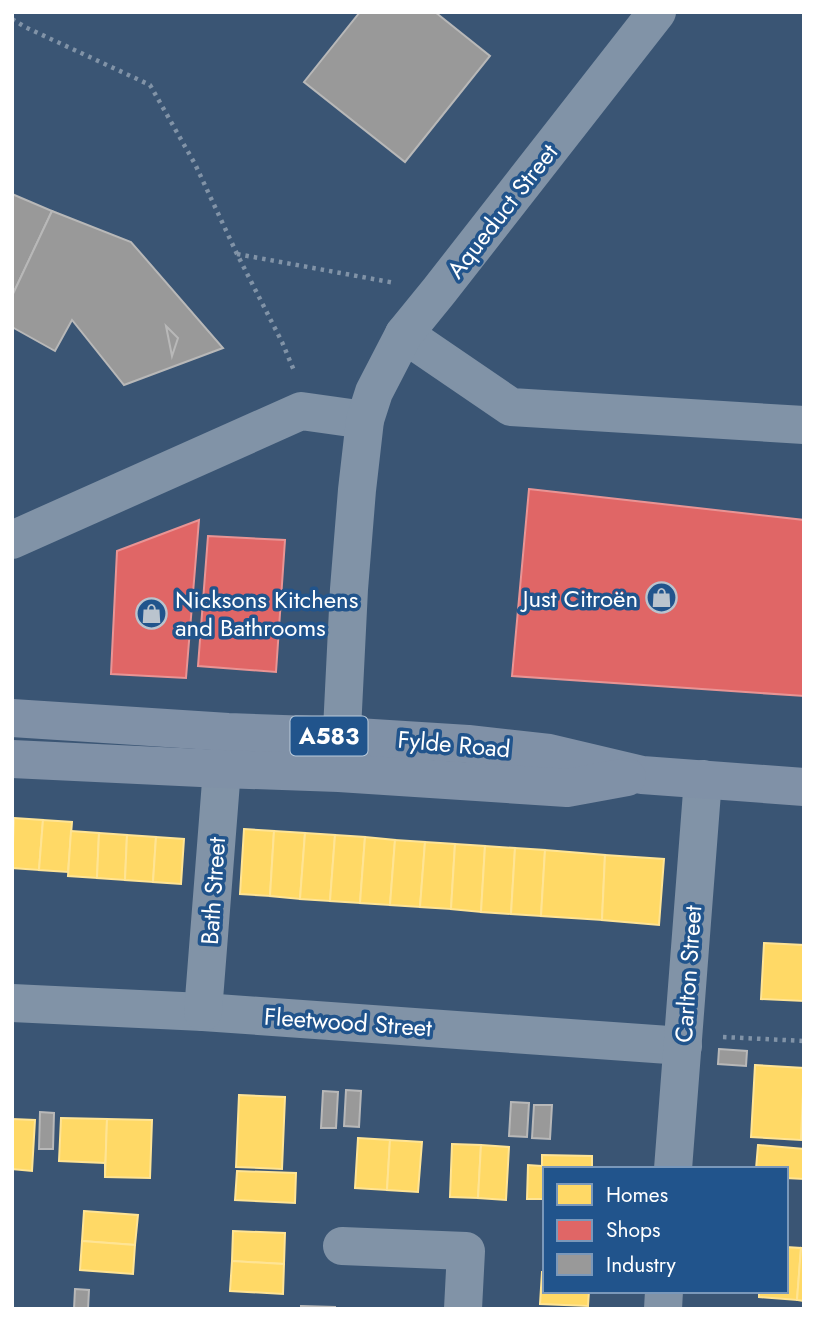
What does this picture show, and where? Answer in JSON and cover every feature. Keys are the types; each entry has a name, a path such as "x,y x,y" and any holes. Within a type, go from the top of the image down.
{"main road":[{"name":"Fylde Road","path":"12,718 228,732 340,754"},
{"name":"Fylde Road","path":"12,759 222,769 340,754 468,744 549,753 642,775 804,787"}],"street":[{"name":"Aqueduct Street","path":"340,754 357,490 365,420 374,392 404,334 657,12"},
{"path":"404,334 511,407 804,425"},
{"path":"12,540 302,411 365,420"},
{"name":"Bath Street","path":"203,1012 222,769"},
{"name":"Carlton Street","path":"673,1167 704,779"},
{"name":"Fleetwood Street","path":"12,1003 683,1041"},
{"path":"342,1247 466,1251 463,1309"}],"path":[{"path":"12,19 150,85 195,164 282,342 296,375 302,411"},
{"path":"237,254 404,285"},
{"path":"683,1041 804,1041"}],"building: Homes":[{"path":"14,818 43,820 39,870 12,868"},
{"path":"43,820 72,822 68,872 39,870"},
{"path":"244,829 274,831 270,896 240,894"},
{"path":"71,831 99,833 97,878 68,876"},
{"path":"274,831 305,833 300,899 270,896"},
{"path":"99,833 127,835 125,880 97,878"},
{"path":"305,833 335,835 330,901 300,899"},
{"path":"127,835 156,837 153,882 125,880"},
{"path":"335,835 365,837 360,903 330,901"},
{"path":"156,837 184,839 181,884 153,882"},
{"path":"365,837 395,840 390,905 360,903"},
{"path":"395,840 425,842 420,907 390,905"},
{"path":"425,842 455,844 451,909 420,907"},
{"path":"455,844 485,846 481,912 451,909"},
{"path":"485,846 515,848 511,914 481,912"},
{"path":"515,848 545,850 541,916 511,914"},
{"path":"545,850 605,855 602,920 541,916"},
{"path":"605,855 664,859 659,925 602,920"},
{"path":"764,943 804,945 804,1001 761,999"},
{"path":"755,1065 804,1068 801,1140 751,1137"},
{"path":"239,1095 285,1097 282,1169 236,1167"},
{"path":"61,1118 107,1119 105,1177 105,1163 59,1161"},
{"path":"12,1119 35,1120 32,1171 12,1169"},
{"path":"107,1119 152,1120 150,1178 105,1177"},
{"path":"358,1138 390,1140 387,1190 355,1188"},
{"path":"390,1140 422,1142 418,1192 387,1190"},
{"path":"452,1144 481,1145 478,1198 450,1197"},
{"path":"481,1145 509,1147 506,1200 478,1198"},
{"path":"758,1145 804,1149 804,1179 788,1178 788,1167 756,1167"},
{"path":"542,1155 592,1156 592,1167 543,1167 543,1199 527,1199 528,1165 542,1166"},
{"path":"237,1171 296,1173 295,1203 235,1200"},
{"path":"84,1211 138,1215 135,1245 82,1241"},
{"path":"233,1231 285,1233 284,1264 232,1261"},
{"path":"82,1241 135,1245 133,1274 80,1270"},
{"path":"788,1247 801,1248 797,1300 759,1297 759,1293 788,1293"},
{"path":"801,1248 804,1249 804,1301 797,1300"},
{"path":"232,1261 284,1264 283,1294 230,1291"},
{"path":"542,1272 543,1293 589,1293 588,1306 540,1304"}],"building: Shops":[{"name":"Just Citroën","path":"529,489 804,520 804,696 512,676"},
{"name":"Nicksons Kitchens and Bathrooms","path":"199,520 186,678 111,674 117,551"},
{"path":"208,536 285,540 276,672 198,666"}],"building: Industry":[{"path":"360,12 435,12 490,56 405,162 304,82"},
{"path":"12,194 52,211 12,296"},
{"path":"52,211 131,242 223,348 124,385 72,320 55,351 12,327 12,296"},
{"path":"166,326 178,338 172,356"},
{"path":"719,1049 747,1051 746,1066 718,1064"},
{"path":"346,1090 361,1091 359,1127 344,1126"},
{"path":"323,1091 338,1092 336,1128 321,1128"},
{"path":"511,1102 529,1103 527,1137 509,1136"},
{"path":"534,1105 552,1105 550,1139 532,1138"},
{"path":"40,1112 54,1113 53,1149 39,1149"},
{"path":"75,1289 89,1290 88,1309 74,1309"},
{"path":"301,1306 335,1307 335,1309 301,1309"}],"place":[{"name":"Just Citroën","path":"661,598"},
{"name":"Nicksons Kitchens and Bathrooms","path":"152,613"}]}
